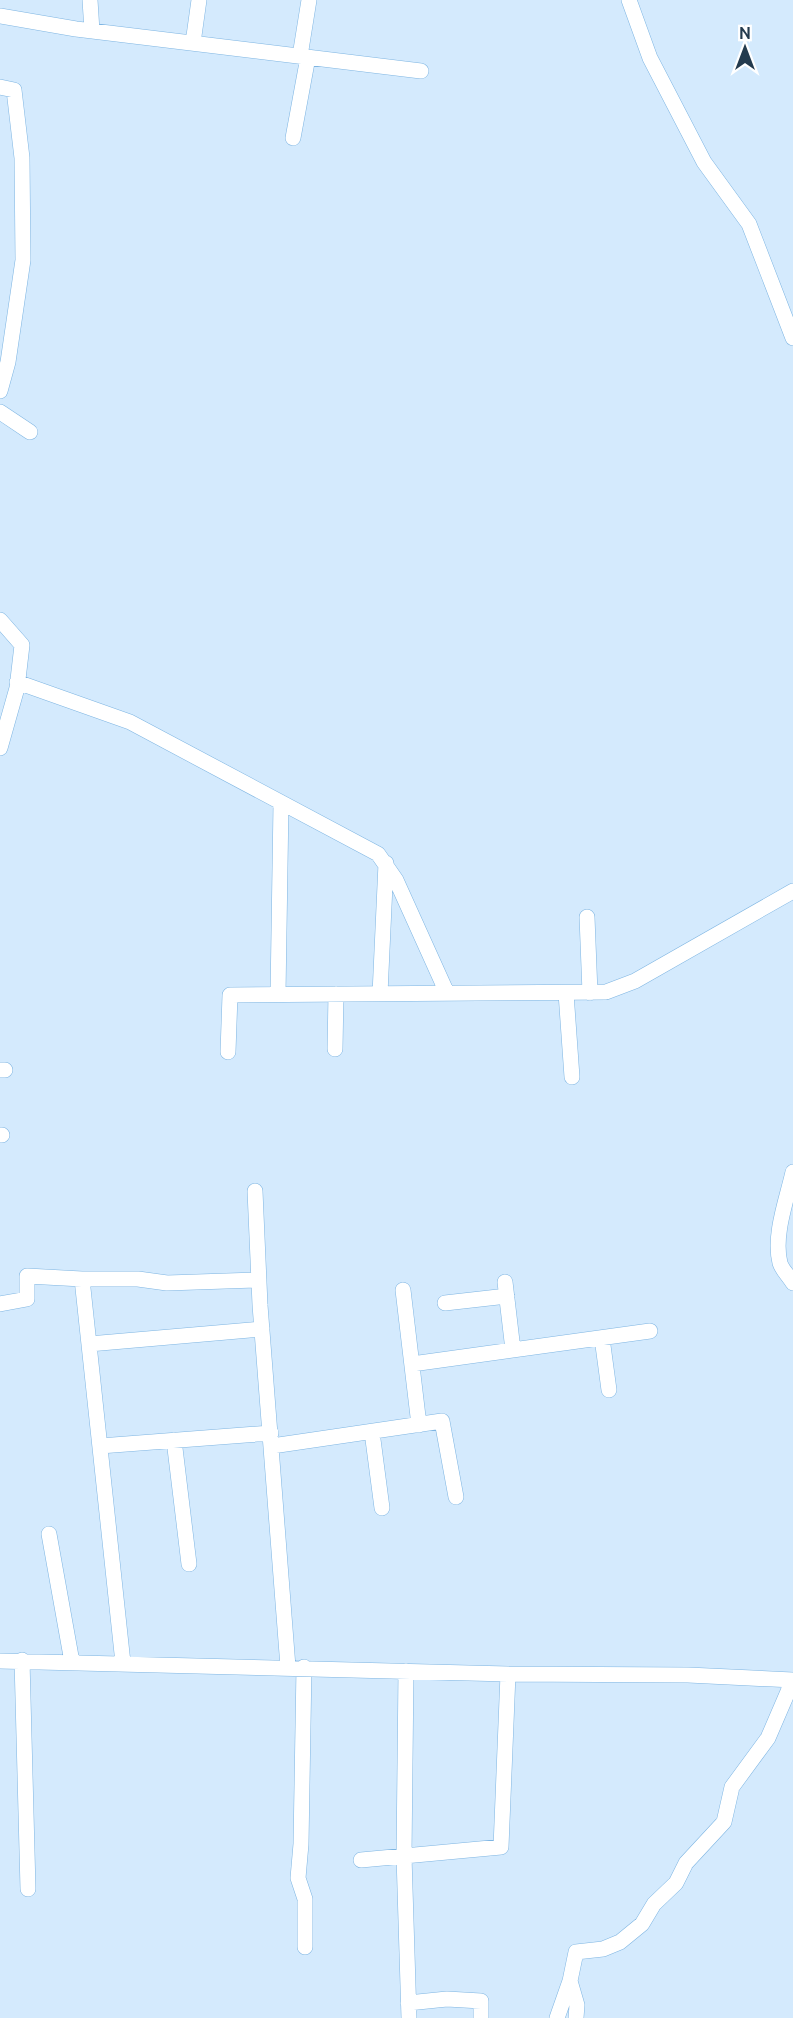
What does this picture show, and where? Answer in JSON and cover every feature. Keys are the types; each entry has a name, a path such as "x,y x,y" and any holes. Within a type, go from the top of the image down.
{"street":[{"path":"90,0 92,31"},
{"path":"193,43 199,0"},
{"path":"293,138 309,0"},
{"path":"629,0 650,58 704,162 749,224 793,338"},
{"path":"0,16 92,31 421,70"},
{"path":"0,87 14,90 22,158 23,199 23,260 8,362 0,391"},
{"path":"0,412 30,432"},
{"path":"0,620 22,645 17,682 0,748"},
{"path":"17,682 130,722 378,854 386,863 447,993"},
{"path":"278,994 281,804"},
{"path":"380,994 386,863"},
{"path":"228,1052 230,994 606,992 635,981 793,891"},
{"path":"588,916 590,993"},
{"path":"566,993 572,1077"},
{"path":"335,1049 336,994"},
{"path":"793,1172 782,1216 779,1255 781,1266 793,1283"},
{"path":"255,1191 262,1329 271,1439 296,1667 301,1844 298,1878 305,1899 305,1947"},
{"path":"0,1304 27,1299 27,1276 138,1279 167,1283 259,1280"},
{"path":"82,1279 123,1663"},
{"path":"445,1303 506,1289 513,1350"},
{"path":"403,1290 419,1425"},
{"path":"89,1344 262,1329"},
{"path":"411,1364 650,1331"},
{"path":"603,1338 609,1390"},
{"path":"100,1446 174,1440 271,1439 372,1432 442,1421 456,1497"},
{"path":"372,1432 381,1508"},
{"path":"174,1440 189,1564"},
{"path":"49,1534 72,1662"},
{"path":"22,1660 28,1888"},
{"path":"0,1661 508,1674 688,1675 793,1680 768,1738 732,1787 724,1822 686,1863 676,1883 654,1904 642,1924 620,1942 603,1949 576,1952 570,1981 557,2018"},
{"path":"406,1671 404,1856 408,2010 447,1999 481,2001 481,2018"},
{"path":"361,1860 501,1847 508,1674"},
{"path":"570,1981 577,2005 576,2018"}]}
